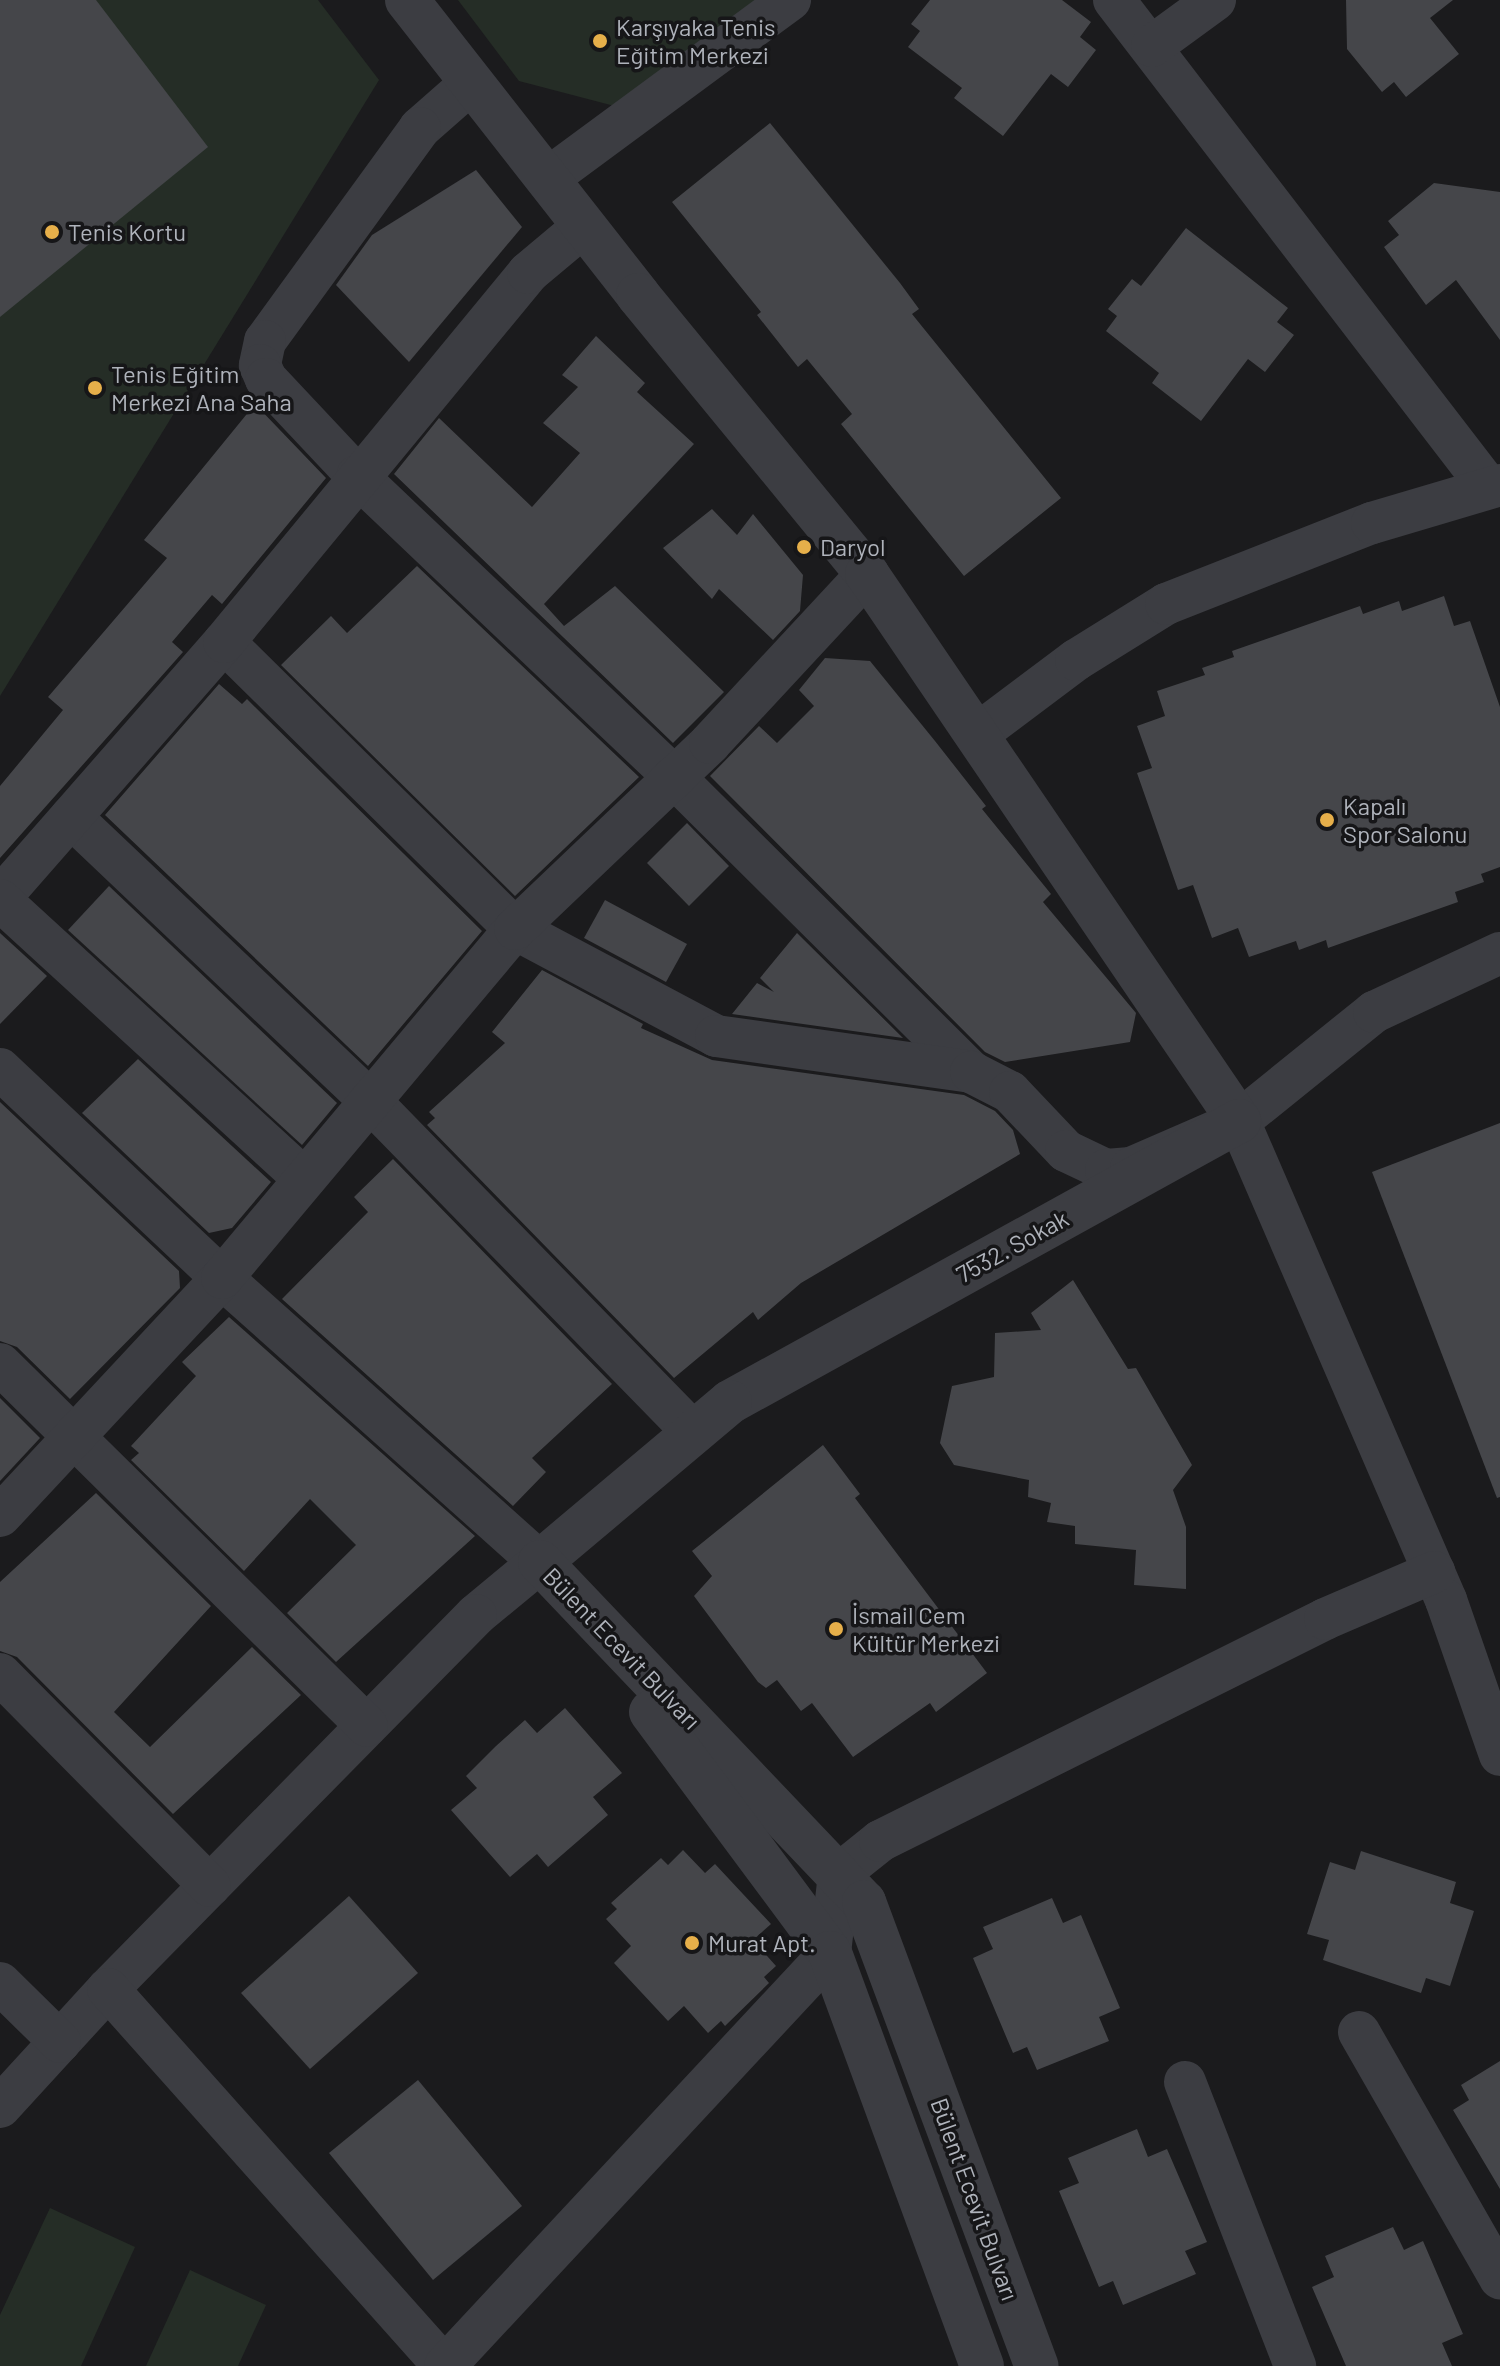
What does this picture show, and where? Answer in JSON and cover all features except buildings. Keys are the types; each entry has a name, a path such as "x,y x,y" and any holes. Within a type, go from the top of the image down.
{"street":[{"path":"407,0 470,84 867,574 1239,1121 1434,1572 1500,1755"},
{"path":"547,179 790,0"},
{"path":"976,735 1076,660 1166,604 1286,554 1494,486 1114,0"},
{"path":"1152,46 1215,0"},
{"path":"470,84 420,128 261,352 266,379 357,476 674,777 971,1072 1010,1092 1066,1151 1106,1170 1131,1168 1239,1121"},
{"path":"304,1179 0,899 224,642 357,476 528,273 584,226"},
{"path":"0,1516 222,1278 515,929 674,777 867,574"},
{"path":"224,642 515,929 716,1036 971,1072"},
{"path":"71,817 370,1101 694,1433"},
{"name":"7532. Sokak","path":"540,1562 730,1402 1239,1121 1374,1012 1500,953"},
{"path":"0,1069 222,1278 540,1562 476,1615 108,1989 0,2107"},
{"path":"0,1364 367,1726"},
{"name":"Bülent Ecevit Bulvarı","path":"540,1562 864,1902 1037,2366"},
{"name":"Bülent Ecevit Bulvarı","path":"540,1562 830,1953 982,2366"},
{"path":"108,1989 445,2366 830,1953 839,1874 893,1834 1325,1619 1434,1572"},
{"path":"0,1674 210,1886"},
{"path":"0,1983 60,2042"},
{"path":"1359,2032 1500,2278"},
{"path":"1185,2082 1295,2366"}],"shaded area":[{"name":"Tenis Eğitim Merkezi Ana Saha","path":"0,0 318,0 379,80 0,696"},
{"name":"Karşıyaka Tenis Eğitim Merkezi","path":"458,0 763,0 626,109 519,81"},
{"path":"50,2208 135,2247 81,2366 0,2366 0,2315"},
{"path":"190,2270 266,2305 238,2366 146,2366"}],"place":[{"name":"Karşıyaka Tenis Eğitim Merkezi","path":"600,41"},
{"name":"Tenis Kortu","path":"52,232"},
{"name":"Tenis Eğitim Merkezi Ana Saha","path":"95,388"},
{"name":"Daryol","path":"804,547"},
{"name":"Kapalı Spor Salonu","path":"1327,820"},
{"name":"İsmail Cem Kültür Merkezi","path":"836,1629"},
{"name":"Murat Apt.","path":"692,1943"}]}
